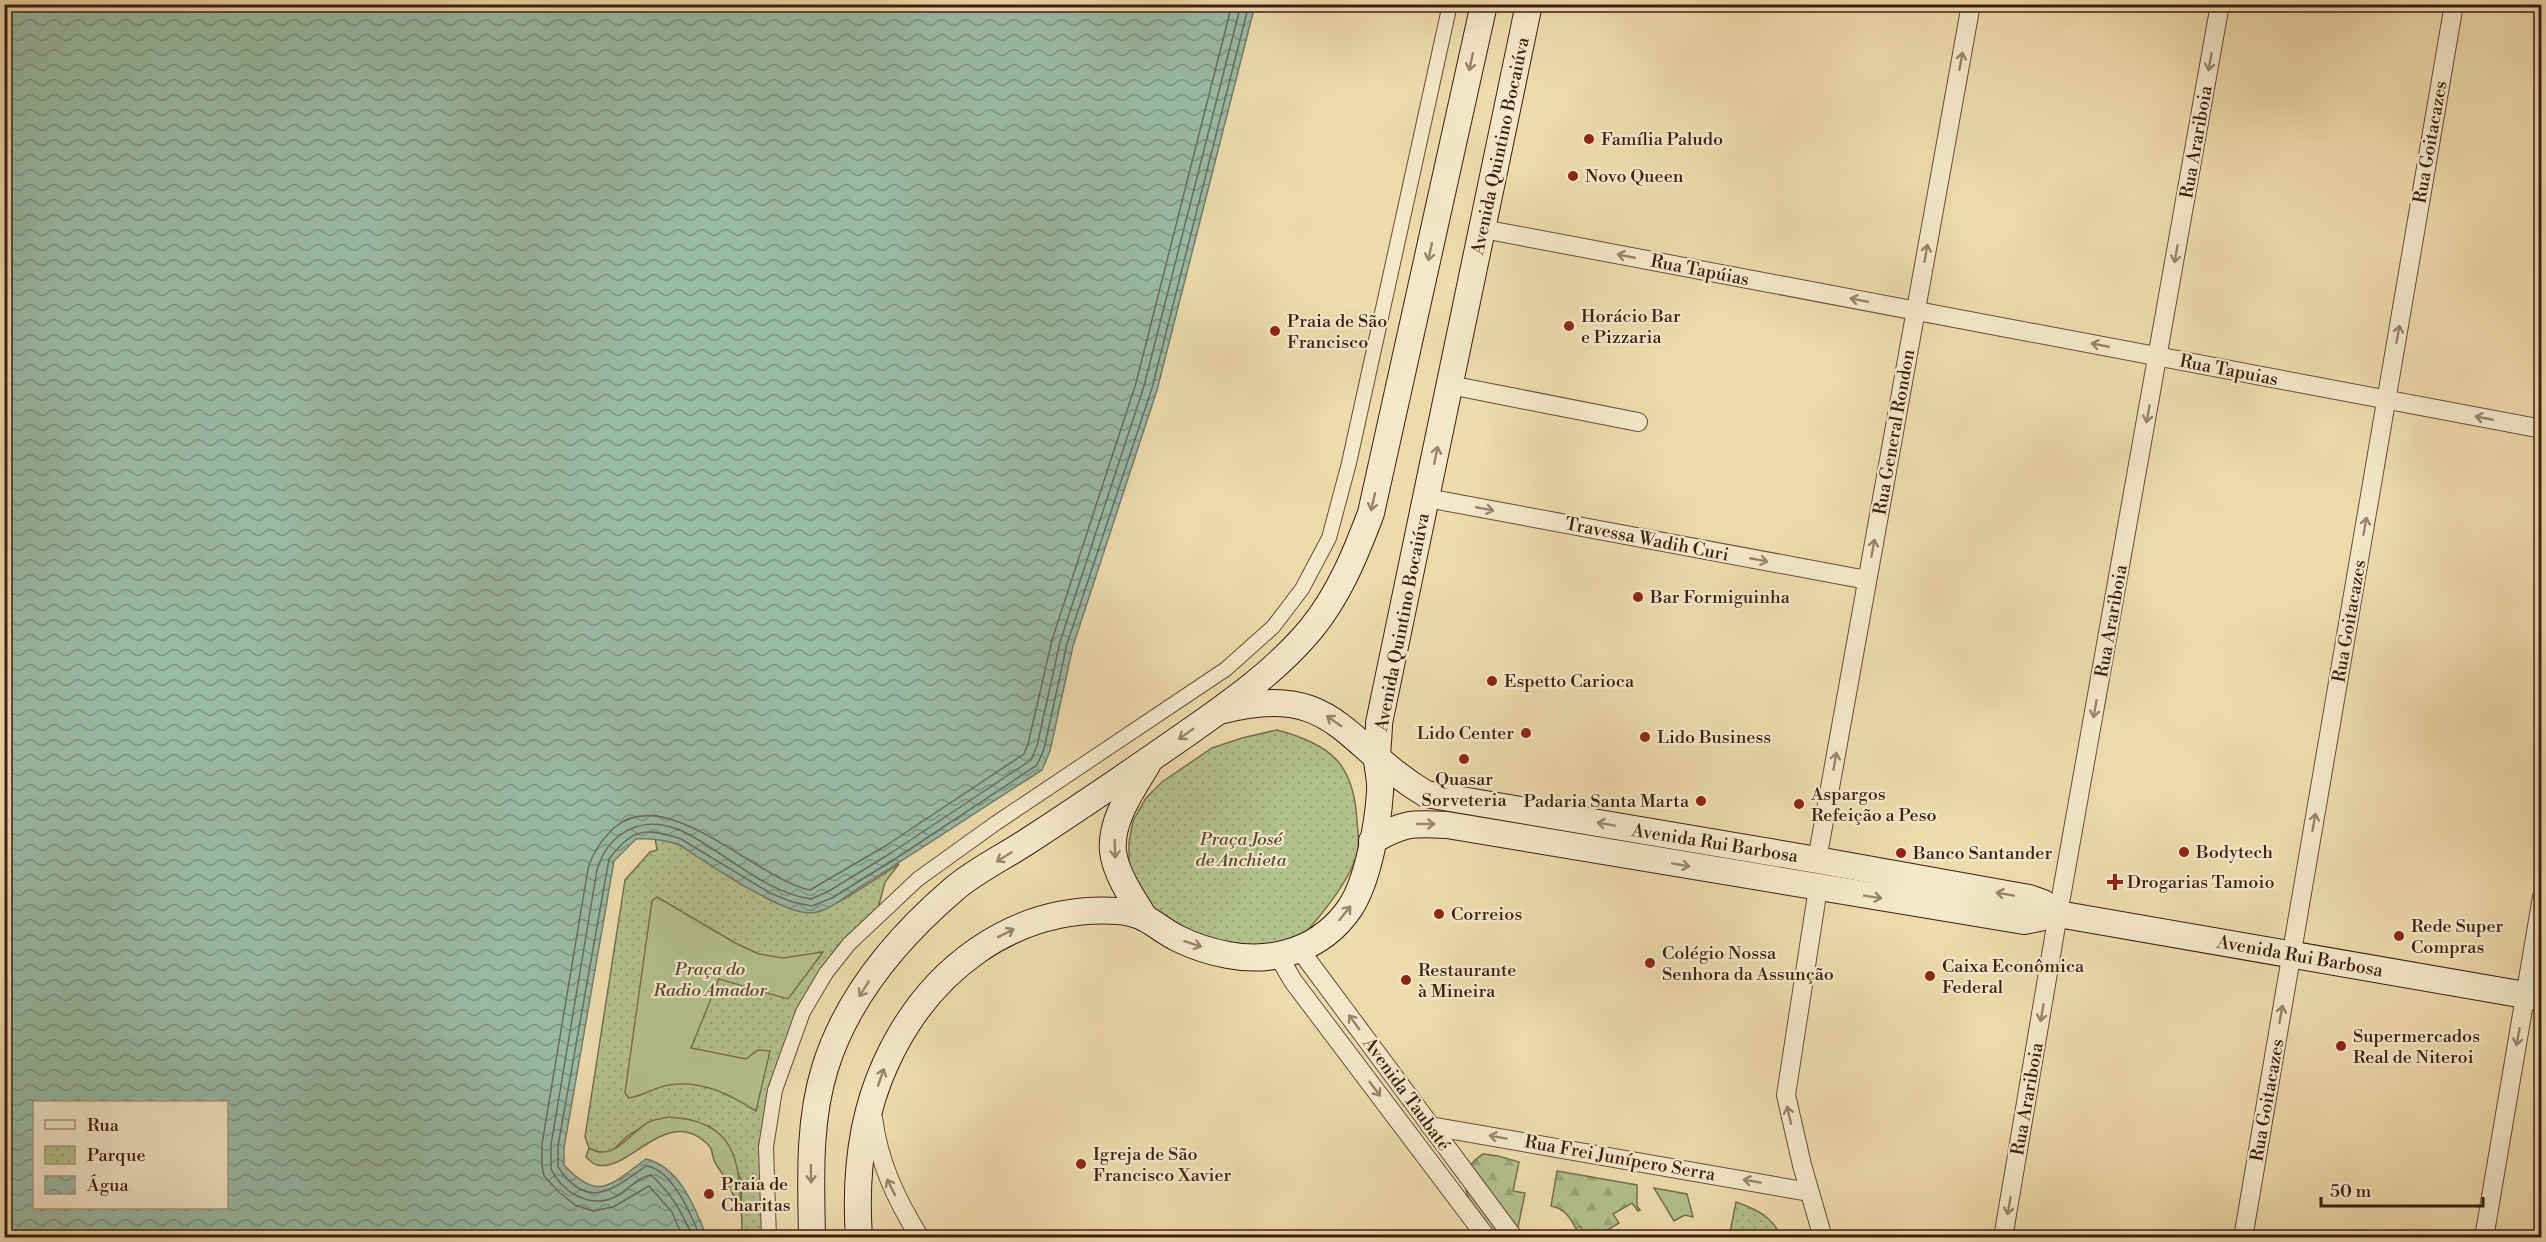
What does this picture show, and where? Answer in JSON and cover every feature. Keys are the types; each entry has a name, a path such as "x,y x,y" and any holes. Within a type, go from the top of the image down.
{"main road":[{"path":"812,1238 811,1152 825,1068 854,1005 877,969 913,928 956,887 1223,710 1283,658 1312,628 1340,585 1356,554 1373,502 1484,4"},
{"name":"Avenida Quintino Bocaiúva","path":"1290,953 1331,929 1350,908 1362,882 1380,794 1377,760 1379,723 1484,230 1529,4"},
{"name":"Avenida Rui Barbosa","path":"1223,710 1248,703 1278,702 1299,705 1321,712 1339,724 1392,772 1426,794 2029,898 2043,903 2058,914"},
{"path":"1143,915 1125,885 1113,852 1116,823 1150,759"},
{"name":"Avenida Rui Barbosa","path":"1372,841 1396,827 1422,824 1447,825 2024,921 2058,914 2533,996"},
{"path":"859,1238 859,1167 871,1106 885,1065 906,1027 948,975 980,947 1011,929 1069,913 1117,911 1143,915 1179,939 1227,955 1256,958 1290,953"}],"street":[{"path":"769,1238 766,1147 775,1090 803,1012 826,973 849,944 927,873 996,823 1226,669 1273,627 1302,589 1329,538 1349,463 1450,4"},
{"name":"Rua General Rondon","path":"1817,860 1971,4"},
{"name":"Rua Arariboia","path":"2003,1238 2058,914 2220,4"},
{"name":"Rua Goitacazes","path":"2243,1238 2454,4"},
{"name":"Rua Tapúias","path":"1484,230 1916,310"},
{"name":"Rua Tapuias","path":"1916,310 2541,429"},
{"path":"1450,385 1638,422"},
{"name":"Travessa Wadih Curi","path":"1427,498 1867,580"},
{"path":"1818,888 1786,1095 1809,1192 1823,1238"},
{"path":"2484,1238 2533,996 2541,897"},
{"name":"Avenida Taubaté","path":"1290,953 1430,1126 1514,1238"},
{"name":"Avenida Taubaté","path":"1290,953 1293,981 1487,1238"},
{"path":"871,1106 876,1142 888,1180 920,1238"},
{"name":"Rua Frei Junípero Serra","path":"1430,1126 1809,1192"}],"green space":[{"name":"Praça José de Anchieta","path":"1277,730 1311,742 1325,750 1344,770 1351,784 1355,801 1357,853 1352,868 1339,890 1299,940 1225,951 1147,908 1129,867 1129,842 1133,821 1146,798 1162,782 1212,748"},
{"name":"Praça do Radio Amador","path":"655,838 692,851 767,899 804,911 820,910 839,901 899,864 885,882 875,920 849,944 789,1048 766,1147 769,1237 742,1237 741,1179 710,1126 636,1131 610,1152 605,1153 589,1148 585,1137 625,880 650,852 657,850"},
{"path":"657,897 737,944 759,954 783,958 823,952 788,999 719,979 691,1048 746,1059 758,1050 770,1051 756,1111 725,1094 693,1085 664,1086 629,1098 625,1093 652,901"},
{"path":"668,1117 690,1120 720,1134 735,1159 741,1214 710,1147 695,1135 680,1132 665,1135 610,1165 597,1165 586,1157 589,1148 598,1152 606,1152 620,1145 649,1122"},
{"path":"1483,1154 1519,1162 1513,1191 1525,1193 1517,1232 1541,1237 1500,1237 1474,1208 1465,1186 1466,1175 1472,1164"},
{"path":"1557,1171 1637,1185 1637,1206 1640,1210 1638,1211 1632,1203 1613,1214 1619,1223 1596,1237 1591,1234 1586,1236 1580,1226 1576,1229 1563,1211 1551,1206"},
{"path":"1654,1188 1687,1194 1693,1217 1685,1215 1674,1221"},
{"path":"1736,1202 1769,1219 1781,1237 1729,1237"}],"water":[{"path":"5,4 1255,5 1157,390 1073,646 1050,751 1042,770 837,903 818,912 799,911 764,897 678,844 652,839 636,839 614,861 564,1148 564,1165 587,1184 605,1186 646,1159 658,1163 668,1170 685,1190 707,1237 5,1237"}],"place":[{"name":"Família Paludo","path":"1589,139"},
{"name":"Novo Queen","path":"1573,176"},
{"name":"Horácio Bar e Pizzaria","path":"1569,326"},
{"name":"Praia de São Francisco","path":"1275,331"},
{"name":"Bar Formiguinha","path":"1638,597"},
{"name":"Espetto Carioca","path":"1492,681"},
{"name":"Lido Center","path":"1526,733"},
{"name":"Lido Business","path":"1645,737"},
{"name":"Quasar Sorveteria","path":"1464,759"},
{"name":"Padaria Santa Marta","path":"1701,801"},
{"name":"Aspargos Refeição a Peso","path":"1799,804"},
{"name":"Bodytech","path":"2184,852"},
{"name":"Banco Santander","path":"1901,853"},
{"name":"Drogarias Tamoio","path":"2115,882"},
{"name":"Correios","path":"1439,914"},
{"name":"Rede Super Compras","path":"2399,936"},
{"name":"Colégio Nossa Senhora da Assunção","path":"1650,963"},
{"name":"Caixa Econômica Federal","path":"1930,976"},
{"name":"Restaurante à Mineira","path":"1406,980"},
{"name":"Supermercados Real de Niteroi","path":"2341,1046"},
{"name":"Igreja de São Francisco Xavier","path":"1081,1164"},
{"name":"Praia de Charitas","path":"709,1194"}]}
